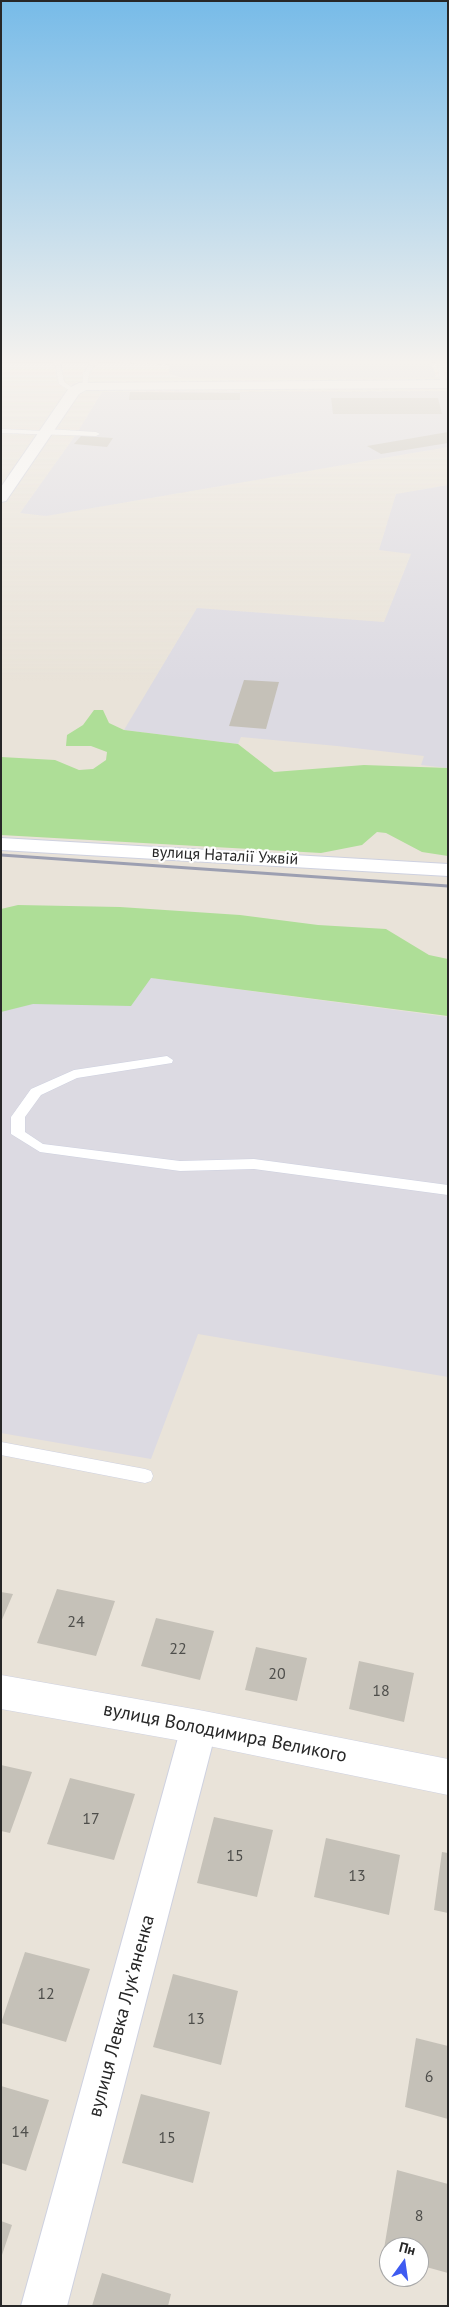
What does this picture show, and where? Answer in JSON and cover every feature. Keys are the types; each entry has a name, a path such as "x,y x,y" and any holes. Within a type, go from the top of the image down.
{"street":[{"path":"1,498 22,468"},
{"name":"вулиця Наталії Ужвій","path":"1,844 448,870"},
{"name":"вулиця Володимира Великого","path":"1,1692 199,1726 448,1777"},
{"name":"вулиця Левка Лукʼяненка","path":"44,2306 199,1726"}],"lane":[{"path":"167,1060 74,1074 36,1092 18,1117 18,1134 40,1148 180,1166 254,1164 448,1190"},
{"path":"1,1448 145,1476"}],"shaded area":[{"path":"52,468 328,468 46,516 20,513"},
{"path":"448,485 448,768 421,765 424,756 241,737 238,744 124,730 197,608 384,622 411,554 379,550 396,494"},
{"path":"1,958 448,1017 448,1377 198,1334 151,1459 1,1433"}],"green space":[{"path":"94,710 103,710 109,723 124,730 238,744 274,772 364,765 448,768 448,856 422,852 386,833 377,832 362,845 321,853 1,835 1,757 55,760 79,770 93,769 106,760 107,752 91,746 66,746 67,735 83,725"},
{"path":"18,905 120,907 240,915 318,925 386,929 429,955 448,959 448,1016 151,978 131,1006 33,1004 1,1012 1,909"}],"building":[{"path":"244,680 279,682 266,729 229,726"},
{"path":"57,1589 115,1601 96,1656 37,1643"},
{"path":"1,1592 13,1594 1,1622"},
{"path":"156,1618 214,1631 200,1680 141,1666"},
{"path":"256,1647 307,1658 297,1701 245,1690"},
{"path":"359,1661 414,1673 404,1722 349,1709"},
{"path":"1,1765 32,1772 10,1833 1,1831"},
{"path":"70,1778 135,1794 114,1860 47,1844"},
{"path":"214,1817 273,1830 257,1897 197,1883"},
{"path":"326,1838 400,1855 389,1915 314,1897"},
{"path":"442,1852 448,1853 448,1913 434,1910"},
{"path":"25,1952 90,1969 66,2042 1,2023"},
{"path":"173,1974 238,1991 221,2065 153,2047"},
{"path":"416,2038 448,2046 448,2119 405,2107"},
{"path":"1,2086 49,2100 26,2171 1,2163"},
{"path":"141,2094 210,2112 193,2183 122,2163"},
{"path":"397,2170 448,2184 448,2273 429,2268 429,2237 386,2237"},
{"path":"1,2221 12,2225 2,2255 1,2255"},
{"path":"102,2273 171,2294 168,2306 92,2306"}],"railway":[{"path":"1,855 448,886"}]}
